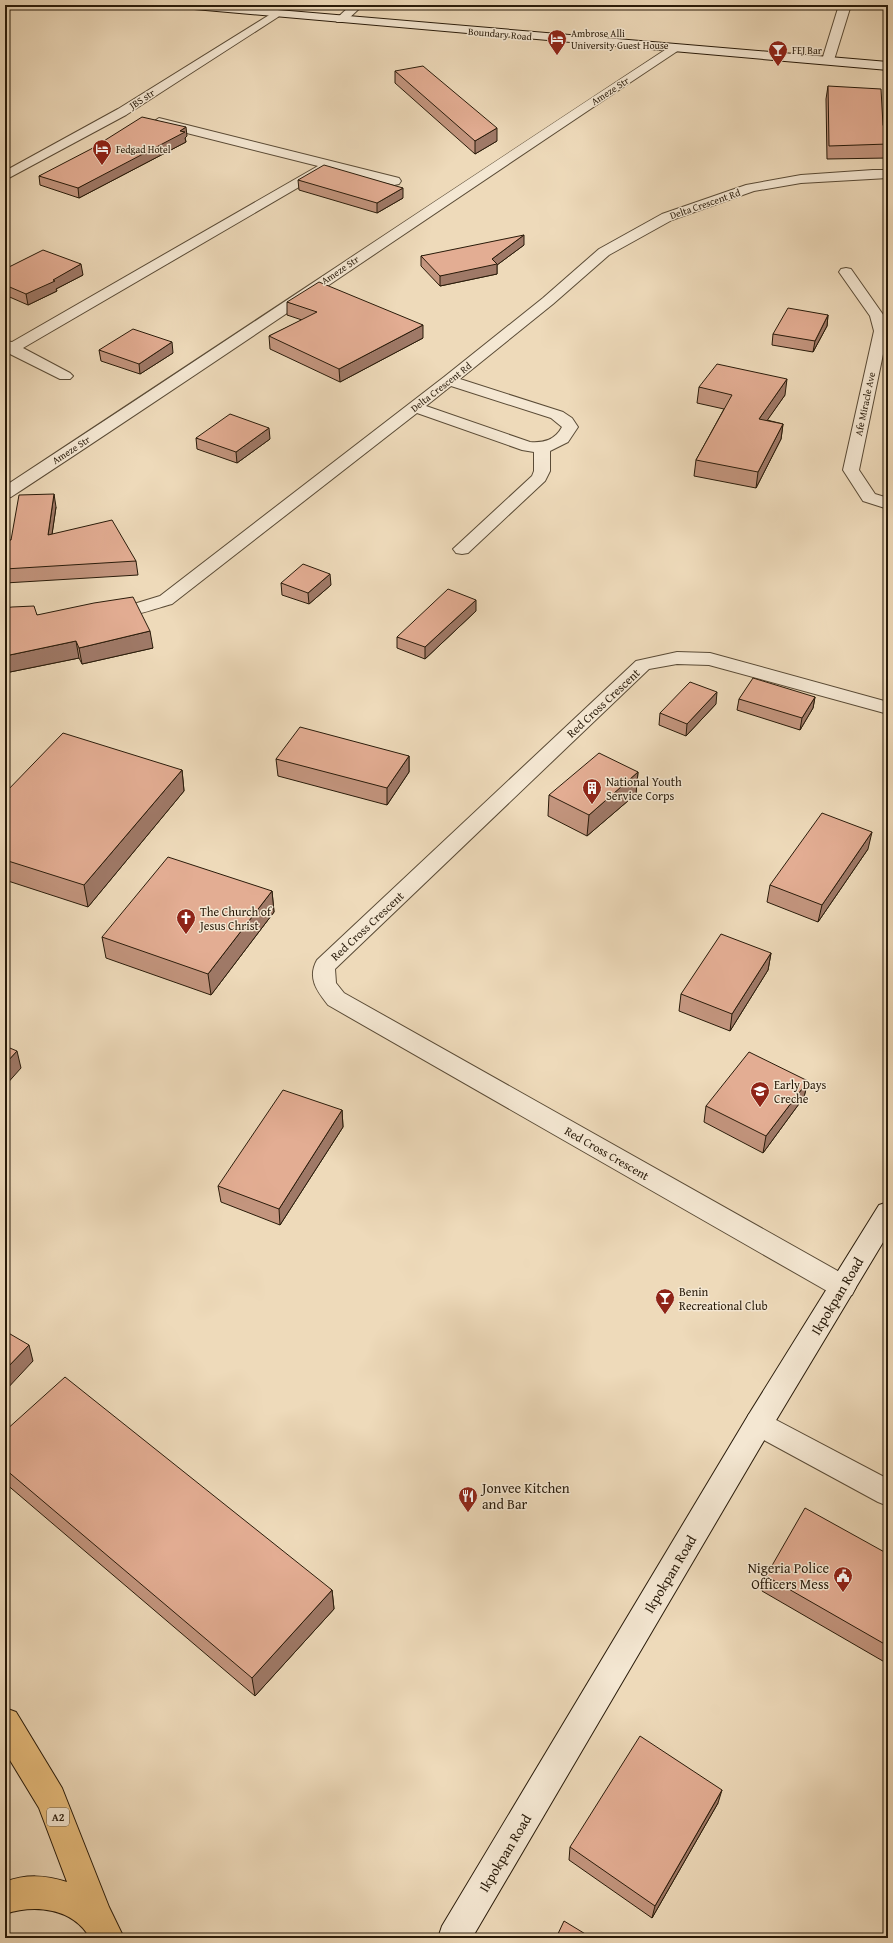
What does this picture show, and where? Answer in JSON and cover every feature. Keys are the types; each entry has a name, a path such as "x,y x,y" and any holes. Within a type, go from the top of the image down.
{"highway":[{"name":"A2","path":"5,1723 51,1799 103,1929"},
{"name":"A2","path":"5,1898 12,1895 44,1892 73,1901 103,1929"}],"street":[{"name":"Boundary Road","path":"183,5 274,15 888,66"},
{"path":"341,20 357,5"},
{"path":"828,60 845,5"},
{"name":"JBS str","path":"5,176 122,112 274,15"},
{"name":"Ameze Str","path":"5,493 145,402 432,208 675,48"},
{"path":"122,112 394,181"},
{"path":"8,347 328,165"},
{"name":"Delta Crescent Rd","path":"96,614 139,608 166,600 449,380 548,301 604,252 667,216 751,188 801,179 888,174"},
{"name":"Afe Miracle Ave","path":"846,272 877,316 881,331 851,470 870,497 888,504"},
{"path":"8,347 65,376"},
{"path":"415,407 535,447 556,444 562,439 570,427 566,421 557,415 449,380"},
{"path":"462,549 539,478 542,471 535,447"},
{"name":"Red Cross Crescent","path":"843,1287 336,1000 324,983 322,974 325,966 643,665 677,658 710,659 888,708"},
{"name":"Ikpokpan Road","path":"454,1938 759,1423 888,1212"},
{"path":"759,1423 888,1493"}],"building":[{"path":"423,66 497,128 475,141 395,71"},
{"path":"828,86 881,89 883,125 888,134 888,144 829,146"},
{"path":"142,117 186,127 180,131 185,132 78,188 39,176 91,149"},
{"path":"324,165 403,188 377,203 298,180"},
{"path":"524,235 492,259 497,264 440,276 421,256"},
{"path":"43,250 81,264 53,280 55,281 26,294 5,285 5,269"},
{"path":"319,282 423,325 339,369 269,336 317,312 287,302"},
{"path":"788,308 828,315 815,341 773,334"},
{"path":"133,329 172,342 139,364 99,350"},
{"path":"717,364 787,379 759,419 783,424 758,472 696,460 732,395 699,387"},
{"path":"230,414 269,428 236,452 196,438"},
{"path":"54,494 48,535 112,520 136,561 5,569 5,541 11,540 19,495"},
{"path":"303,564 330,574 308,593 281,583"},
{"path":"448,589 476,600 425,647 397,637"},
{"path":"133,597 150,631 79,648 76,641 5,656 5,608 34,606 37,615 94,603"},
{"path":"753,678 815,697 802,718 739,699"},
{"path":"690,682 717,692 687,724 660,713"},
{"path":"300,727 409,756 387,788 276,759"},
{"path":"63,733 182,770 84,885 5,860 5,793"},
{"path":"599,753 638,772 589,815 549,795"},
{"path":"822,813 872,832 822,905 770,885"},
{"path":"168,857 272,891 208,974 102,937"},
{"path":"721,934 771,953 732,1014 681,994"},
{"path":"5,1046 17,1051 5,1064"},
{"path":"749,1052 808,1081 766,1136 706,1106"},
{"path":"283,1090 342,1110 279,1209 218,1186"},
{"path":"5,1331 29,1345 5,1370"},
{"path":"65,1377 332,1590 252,1678 5,1469 5,1431"},
{"path":"805,1508 888,1554 888,1646 766,1576"},
{"path":"640,1736 722,1790 655,1906 570,1847"},
{"path":"564,1921 592,1938 556,1938"}],"place":[{"name":"Ambrose Alli University Guest House","path":"557,56"},
{"name":"FEJ Bar","path":"778,67"},
{"name":"Fedgad Hotel","path":"102,166"},
{"name":"National Youth Service Corps","path":"592,805"},
{"name":"The Church of Jesus Christ","path":"186,935"},
{"name":"Early Days Creche","path":"760,1108"},
{"name":"Benin Recreational Club","path":"665,1315"},
{"name":"Jonvee Kitchen and Bar","path":"468,1513"},
{"name":"Nigeria Police Officers Mess","path":"843,1593"}]}
